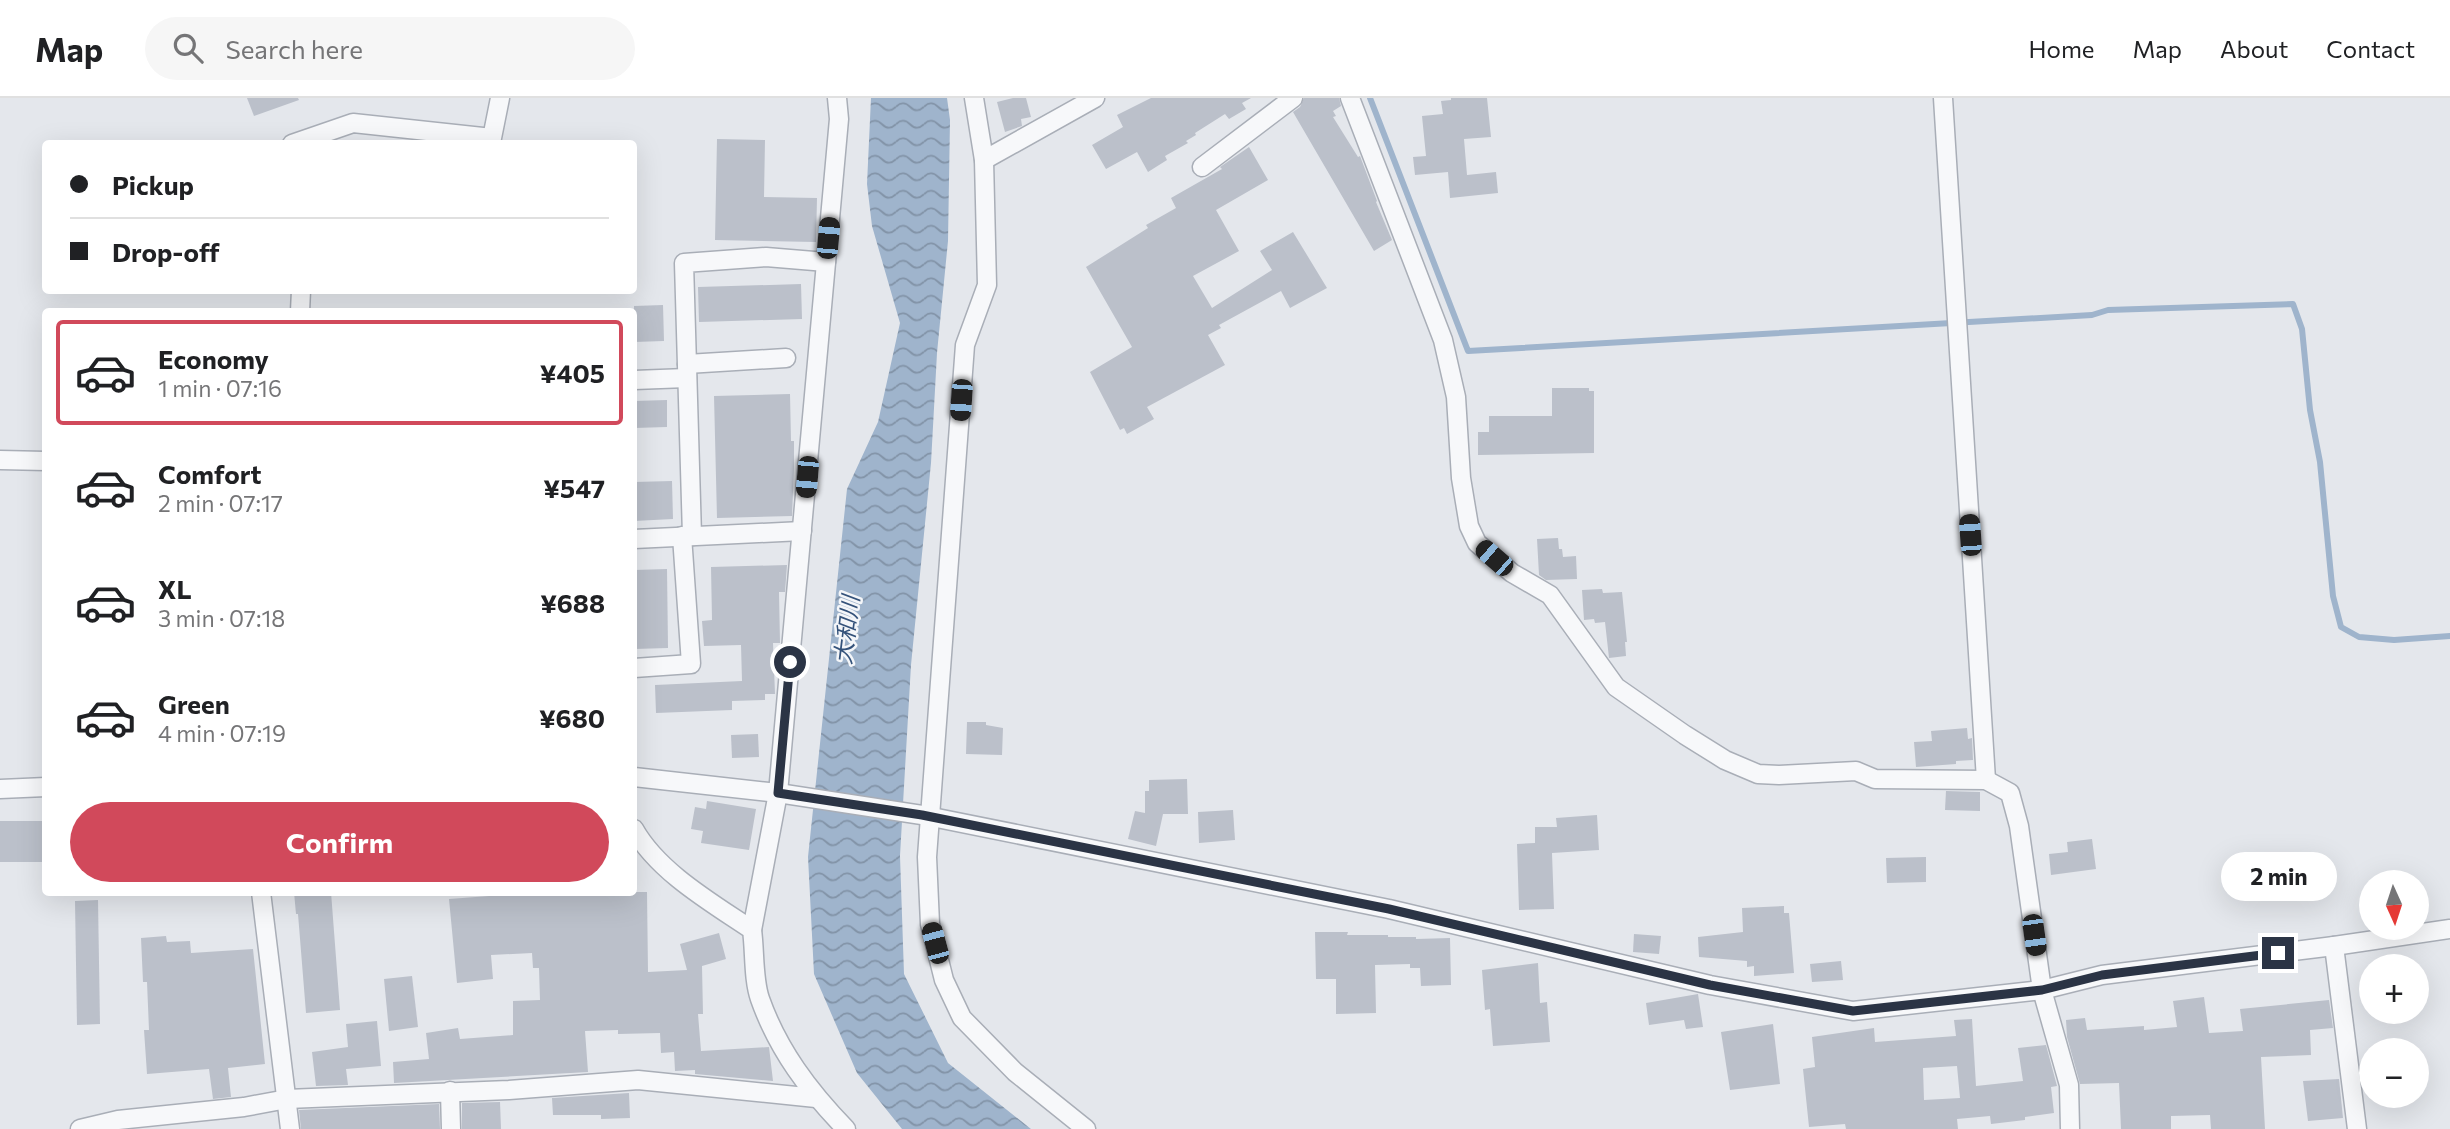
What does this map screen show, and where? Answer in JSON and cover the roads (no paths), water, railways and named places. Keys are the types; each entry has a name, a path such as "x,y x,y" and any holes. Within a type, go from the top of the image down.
{"street":[{"path":"304,140 353,123 492,138 500,98"},
{"path":"837,98 839,119 802,531 785,794 752,930 760,998 785,1055 816,1098 846,1129"},
{"path":"974,98 984,160 987,285 965,345 926,816 930,924 944,980 962,1018 1014,1072 1086,1129"},
{"path":"1057,98 1062,117"},
{"path":"984,160 1095,98"},
{"path":"1202,167 1293,98"},
{"path":"1350,98 1444,340 1455,397 1461,478 1469,526 1477,543 1512,573 1550,595 1616,687 1726,760 1758,774 1856,771 1875,779 1986,780 2010,793 2019,826 2042,990 2069,1085 2070,1129"},
{"path":"1942,98 1986,780"},
{"path":"637,668 691,664 684,263 766,257 826,262"},
{"path":"637,379 786,358"},
{"path":"0,460 42,461"},
{"path":"637,539 802,531"},
{"path":"637,777 785,794 926,816 1389,909 1710,985 1853,1011 2042,990 2102,975 2450,929"},
{"path":"0,789 42,788"},
{"path":"637,835 643,846 697,894 752,930"},
{"path":"262,896 290,1129"},
{"path":"2334,946 2357,1129"},
{"path":"80,1129 118,1120 244,1107 287,1099 509,1090 638,1080 816,1098"},
{"path":"450,1091 451,1129"}],"water":[{"name":"大和川","path":"871,98 947,98 950,120 948,241 937,353 931,463 911,665 900,856 904,974 948,1063 1031,1129 902,1129 857,1073 814,974 808,857 847,489 878,422 900,323 872,226 867,184"}],"waterway":[{"path":"1370,98 1468,351 2092,315 2108,310 2293,304 2302,329 2310,410 2320,462 2333,596 2341,627 2359,637 2394,640 2450,636"}]}
